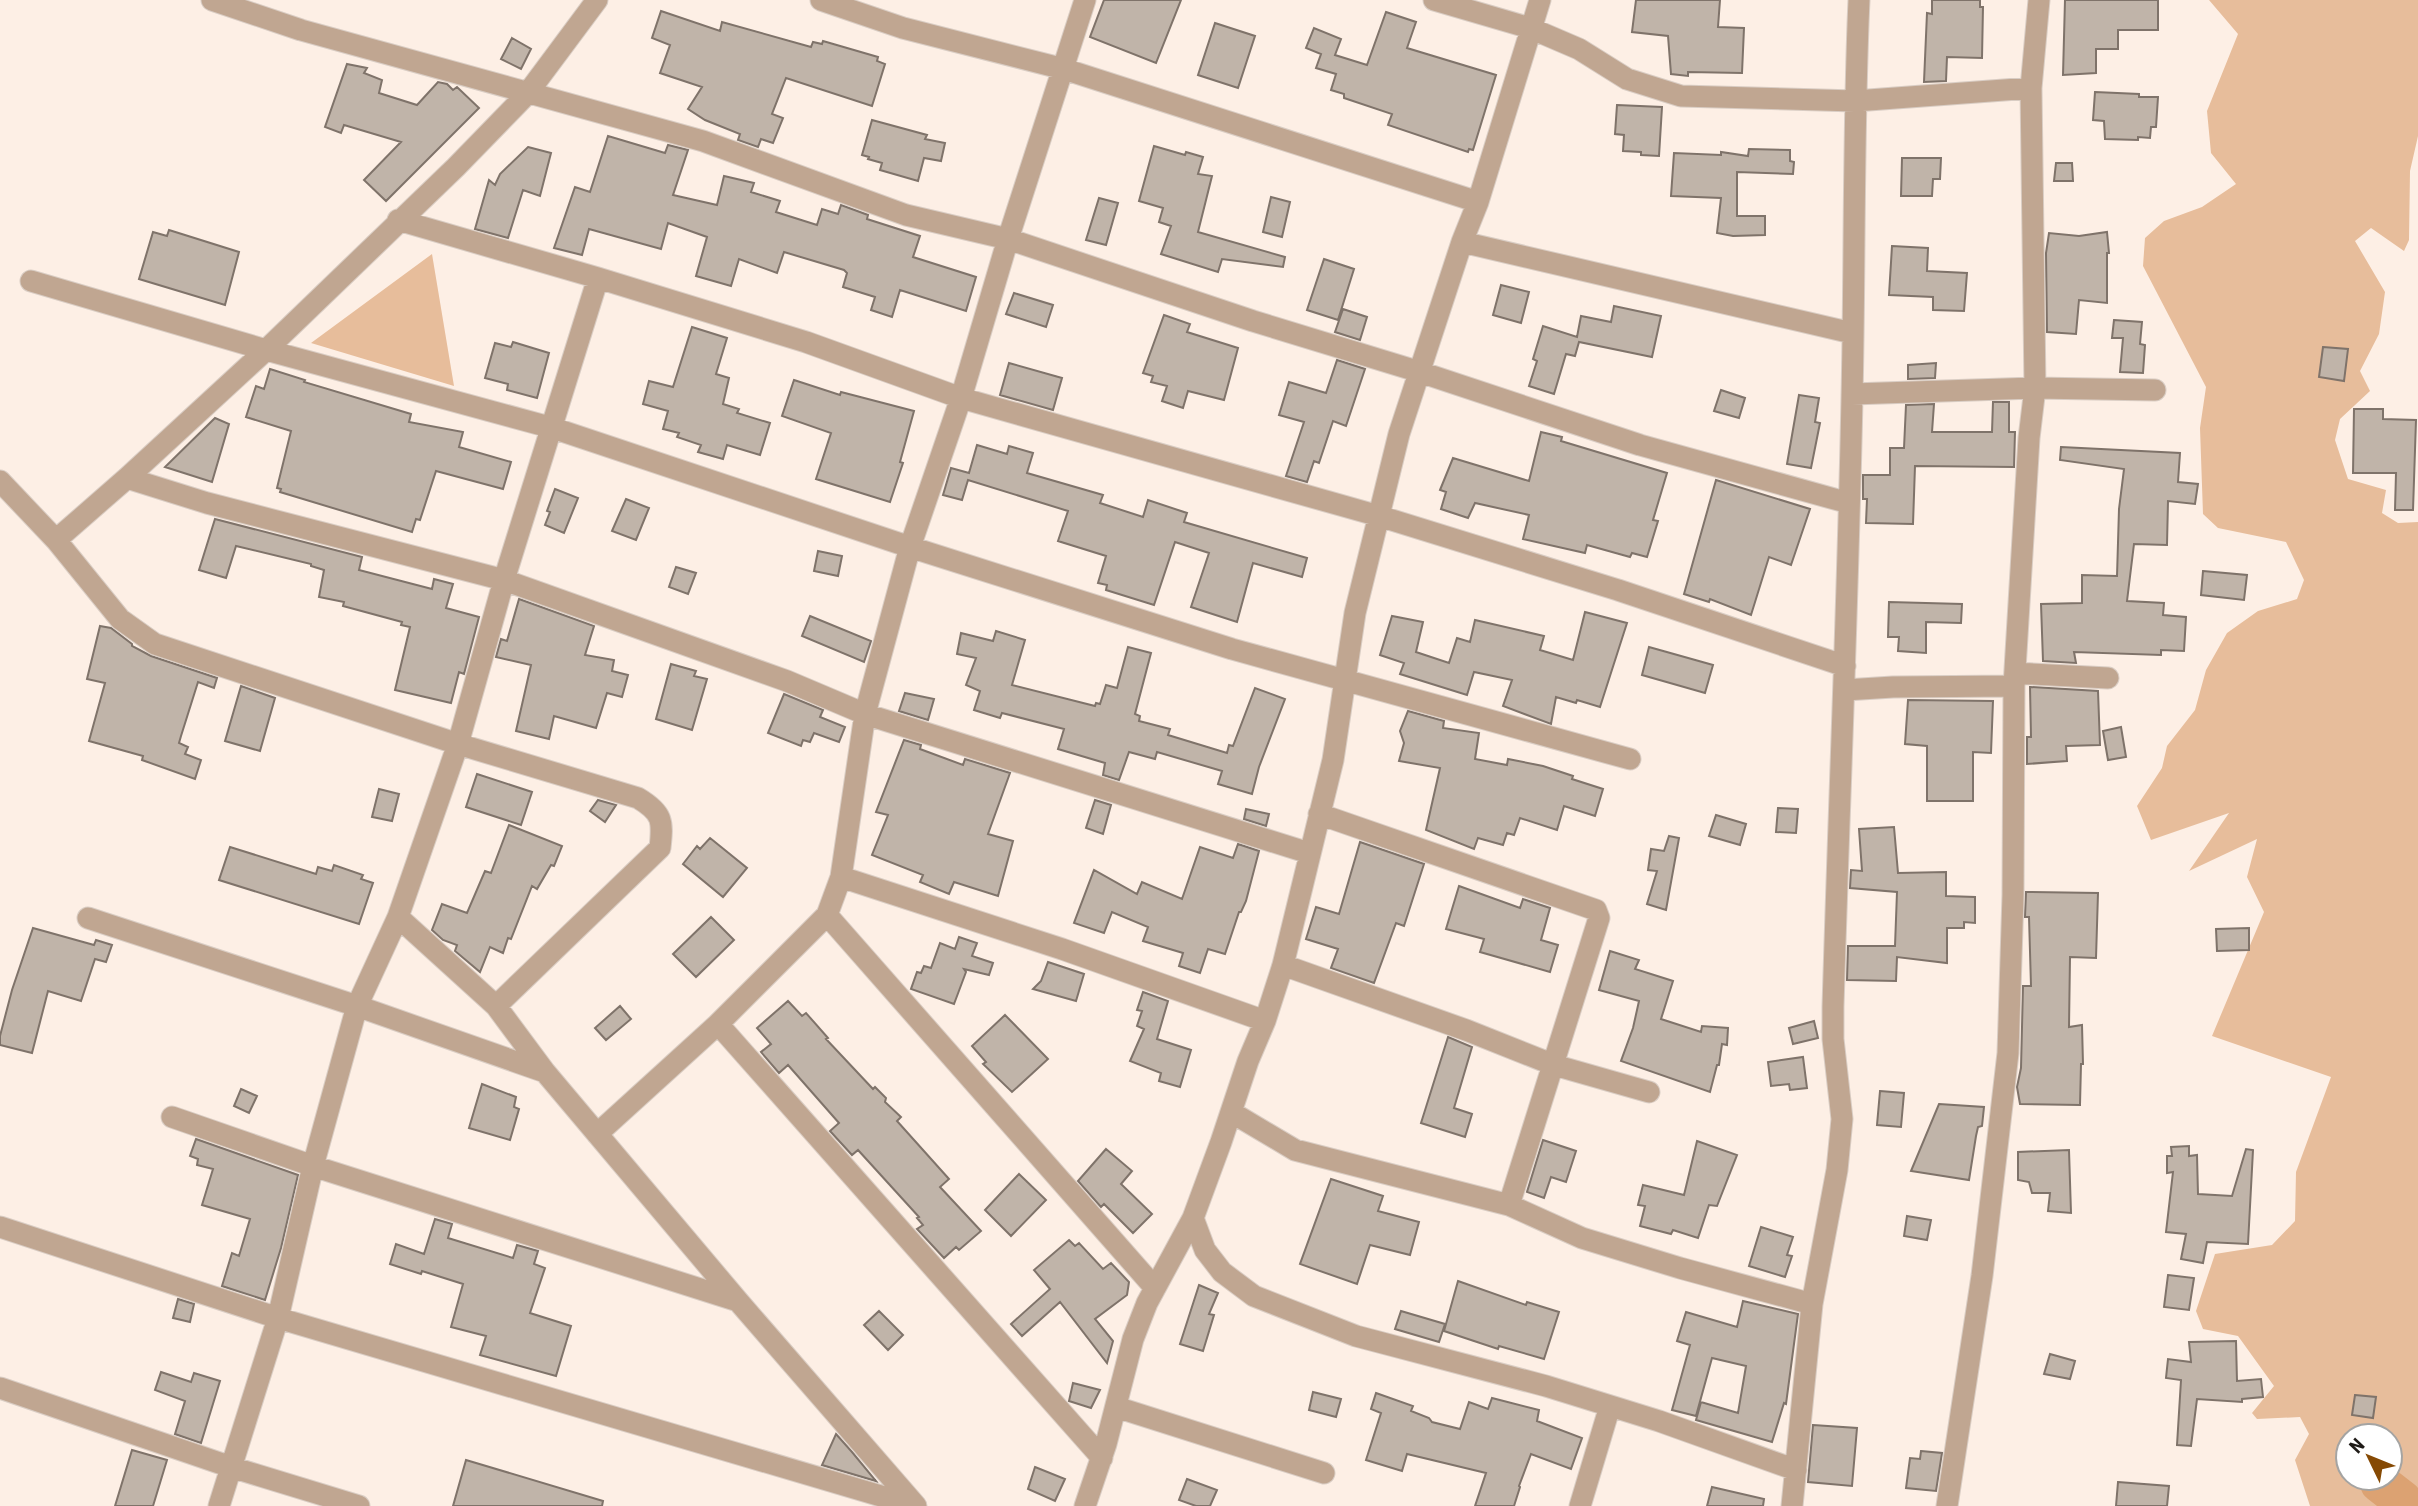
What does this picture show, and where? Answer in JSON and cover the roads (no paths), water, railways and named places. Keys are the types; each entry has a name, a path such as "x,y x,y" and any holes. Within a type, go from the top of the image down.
{"street":[{"path":"212,0 301,30 703,141 906,215 1008,239 1640,445 1849,503"},
{"path":"57,540 266,350 456,167 527,94 597,0"},
{"path":"821,0 903,28 1064,69 1478,202"},
{"path":"597,1134 718,1024 827,915 841,877 865,714 910,547 961,398 1008,239 1085,0"},
{"path":"1434,0 1530,28 1579,49 1627,79 1681,96 1855,101 2031,89"},
{"path":"1085,1506 1102,1458 1133,1339 1147,1303 1192,1218 1283,965 1332,760 1355,613 1399,434 1462,242 1478,202 1540,0"},
{"path":"1791,1506 1812,1304 1837,1170 1842,1119 1833,1039 1833,1007 1845,690 1859,0"},
{"path":"1947,1506 1982,1276 2008,1053 2015,680 2029,438 2035,388 2031,89 2039,0"},
{"path":"398,220 806,342 961,398 1379,516 1618,590 1845,666"},
{"path":"1462,242 1852,333"},
{"path":"219,1506 278,1318 313,1167 357,1006 398,917 458,744 505,580 598,278"},
{"path":"31,281 266,350 553,428 910,547 1233,649 1630,759"},
{"path":"1852,394 2035,388 2155,390"},
{"path":"127,478 207,503 505,580 787,681 865,714 1309,853"},
{"path":"0,481 57,540 120,619 155,644 458,744 638,798 654,807 662,825 660,848 496,1006"},
{"path":"1845,690 2015,680 2108,678"},
{"path":"1319,814 1596,909 1599,918 1509,1205"},
{"path":"841,877 1062,949 1265,1021"},
{"path":"827,915 1155,1288"},
{"path":"398,917 496,1006 545,1072 597,1134 916,1506"},
{"path":"88,918 357,1006 545,1072"},
{"path":"1283,965 1466,1030 1554,1065 1649,1091"},
{"path":"718,1024 1102,1458"},
{"path":"1231,1112 1295,1150 1509,1205 1582,1238 1812,1304"},
{"path":"172,1117 301,1160 313,1167 738,1301"},
{"path":"1192,1218 1205,1250 1222,1272 1254,1296 1356,1336 1546,1386 1659,1421 1796,1470"},
{"path":"0,1227 278,1318 916,1506"},
{"path":"0,1388 231,1467 359,1506"},
{"path":"1580,1506 1610,1406"},
{"path":"1116,1407 1324,1473"}],"waterway":[{"path":"2392,1492 2402,1500 2400,1506"}]}
